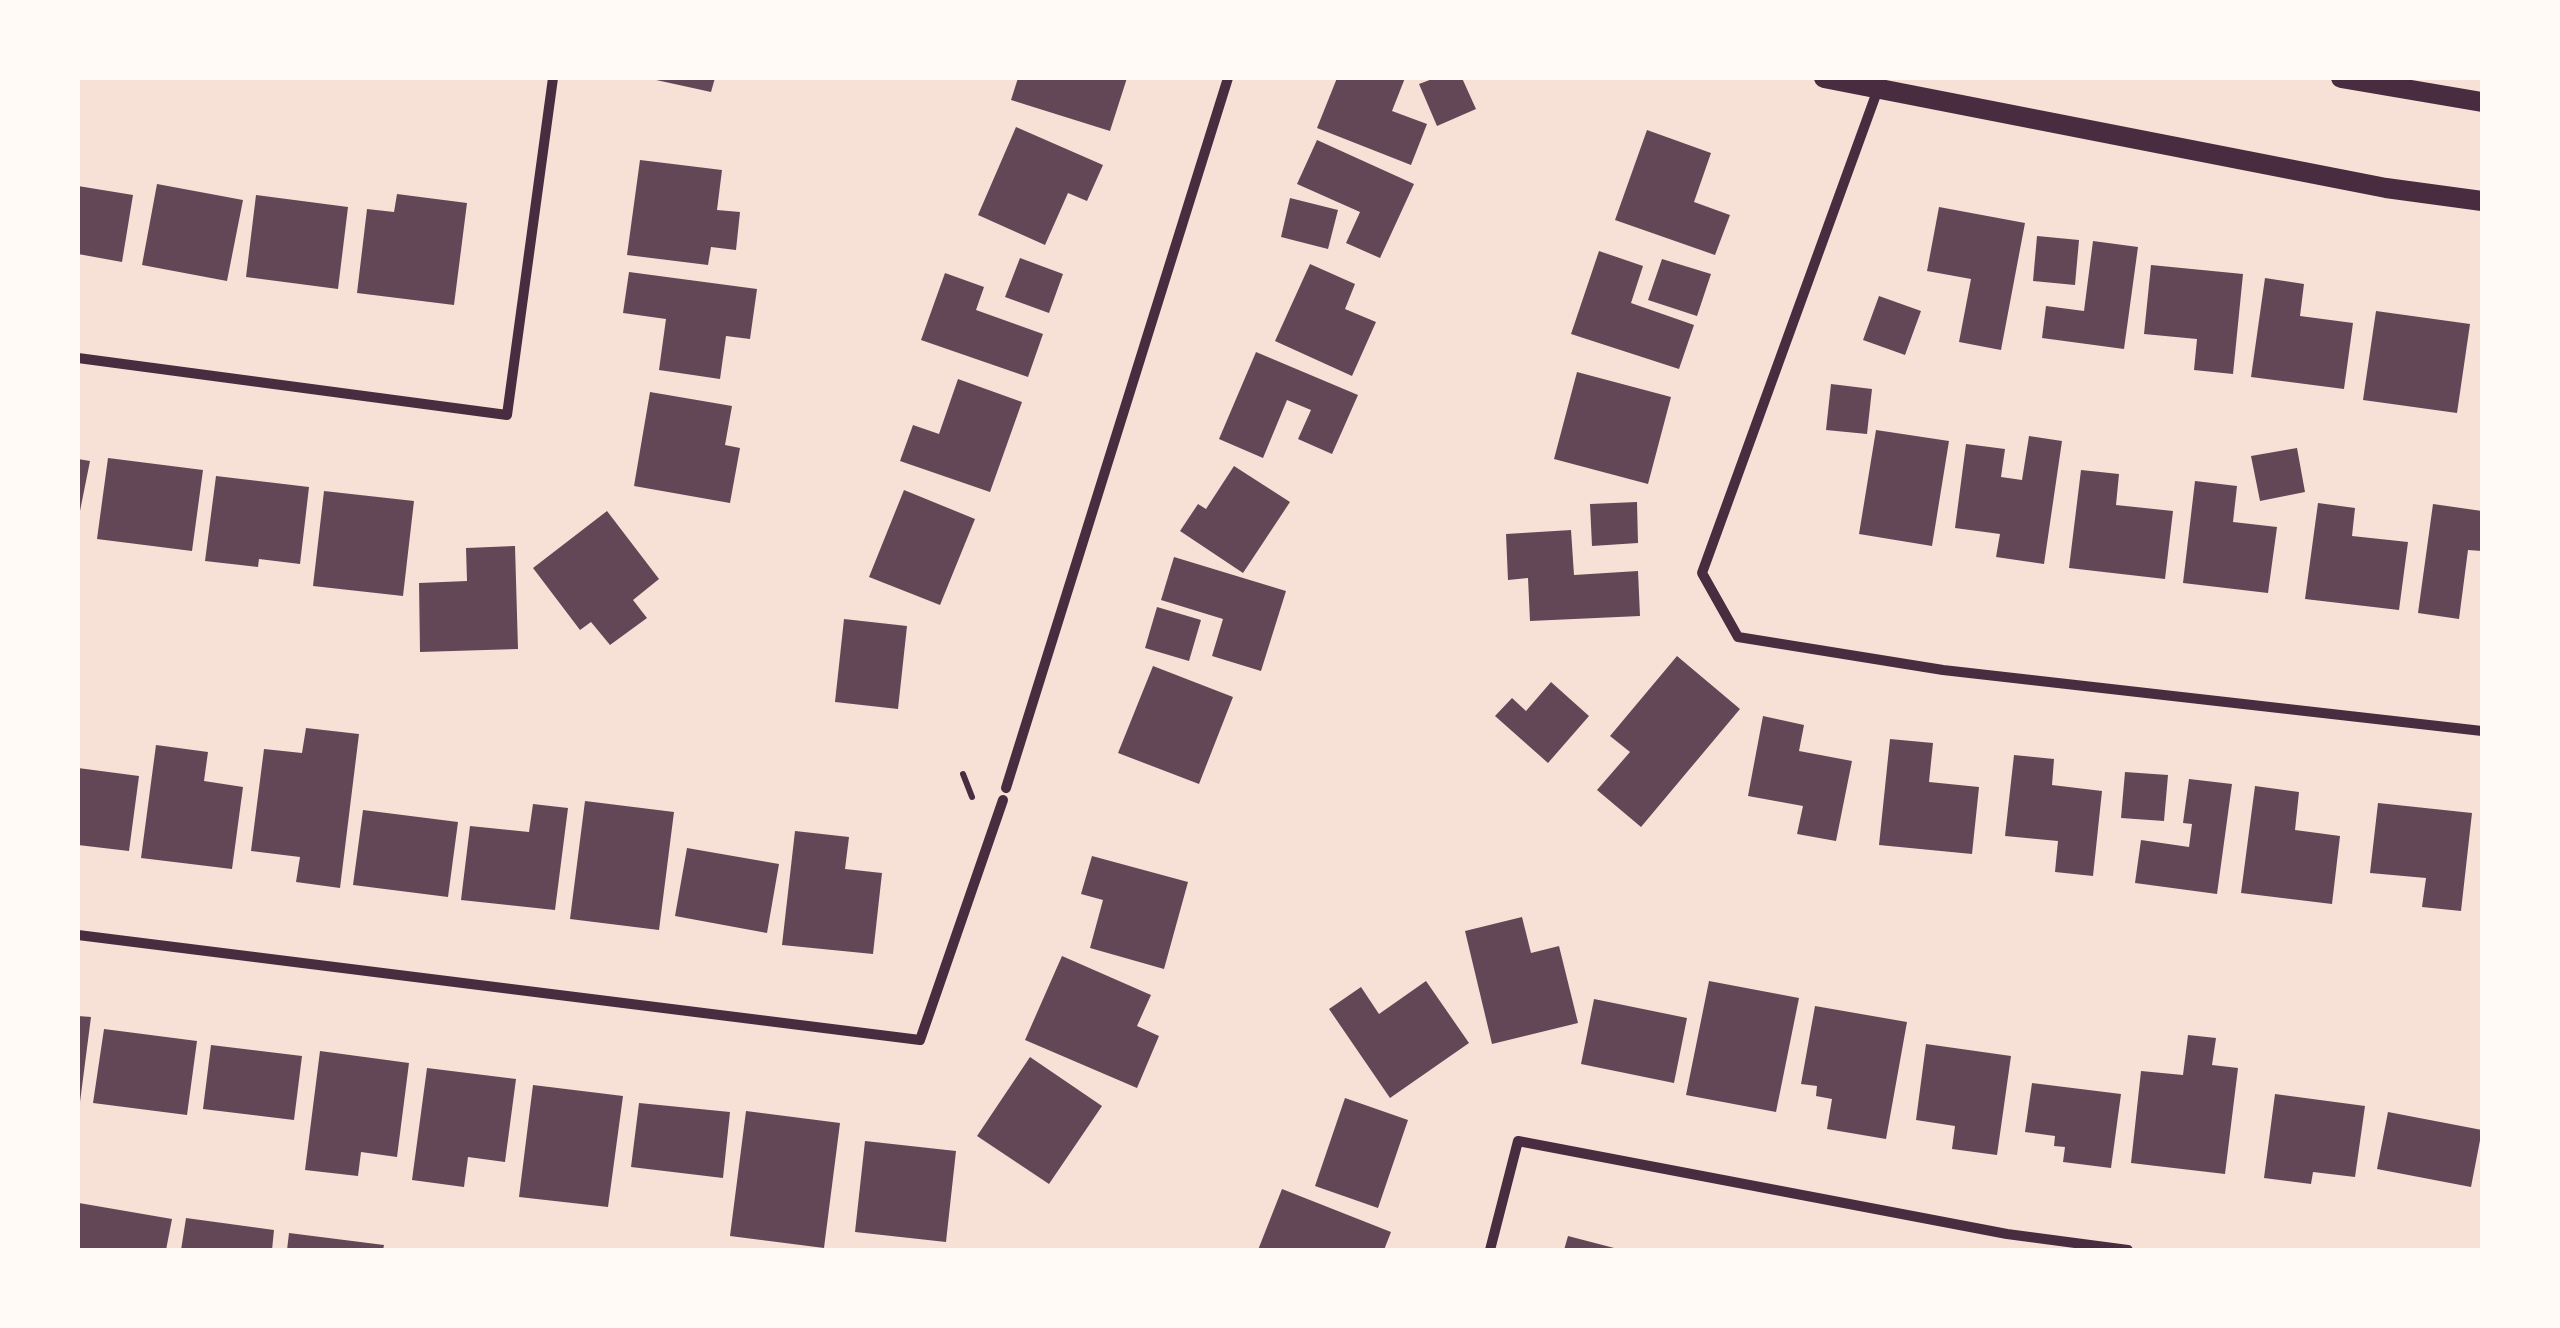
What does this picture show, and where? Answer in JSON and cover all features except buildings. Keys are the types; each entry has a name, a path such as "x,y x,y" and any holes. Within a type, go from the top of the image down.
{"main road":[{"path":"1824,78 1880,83 2386,188 2482,201"},
{"path":"2341,78 2482,102"}],"street":[{"path":"78,358 508,414 553,78"},
{"path":"78,935 920,1040 1004,794 1228,78"},
{"path":"1880,83 1702,573 1738,636 1943,670 2482,731"},
{"path":"1490,1250 1518,1141 2007,1234 2128,1250"}],"path":[{"path":"963,774 972,797"}]}
